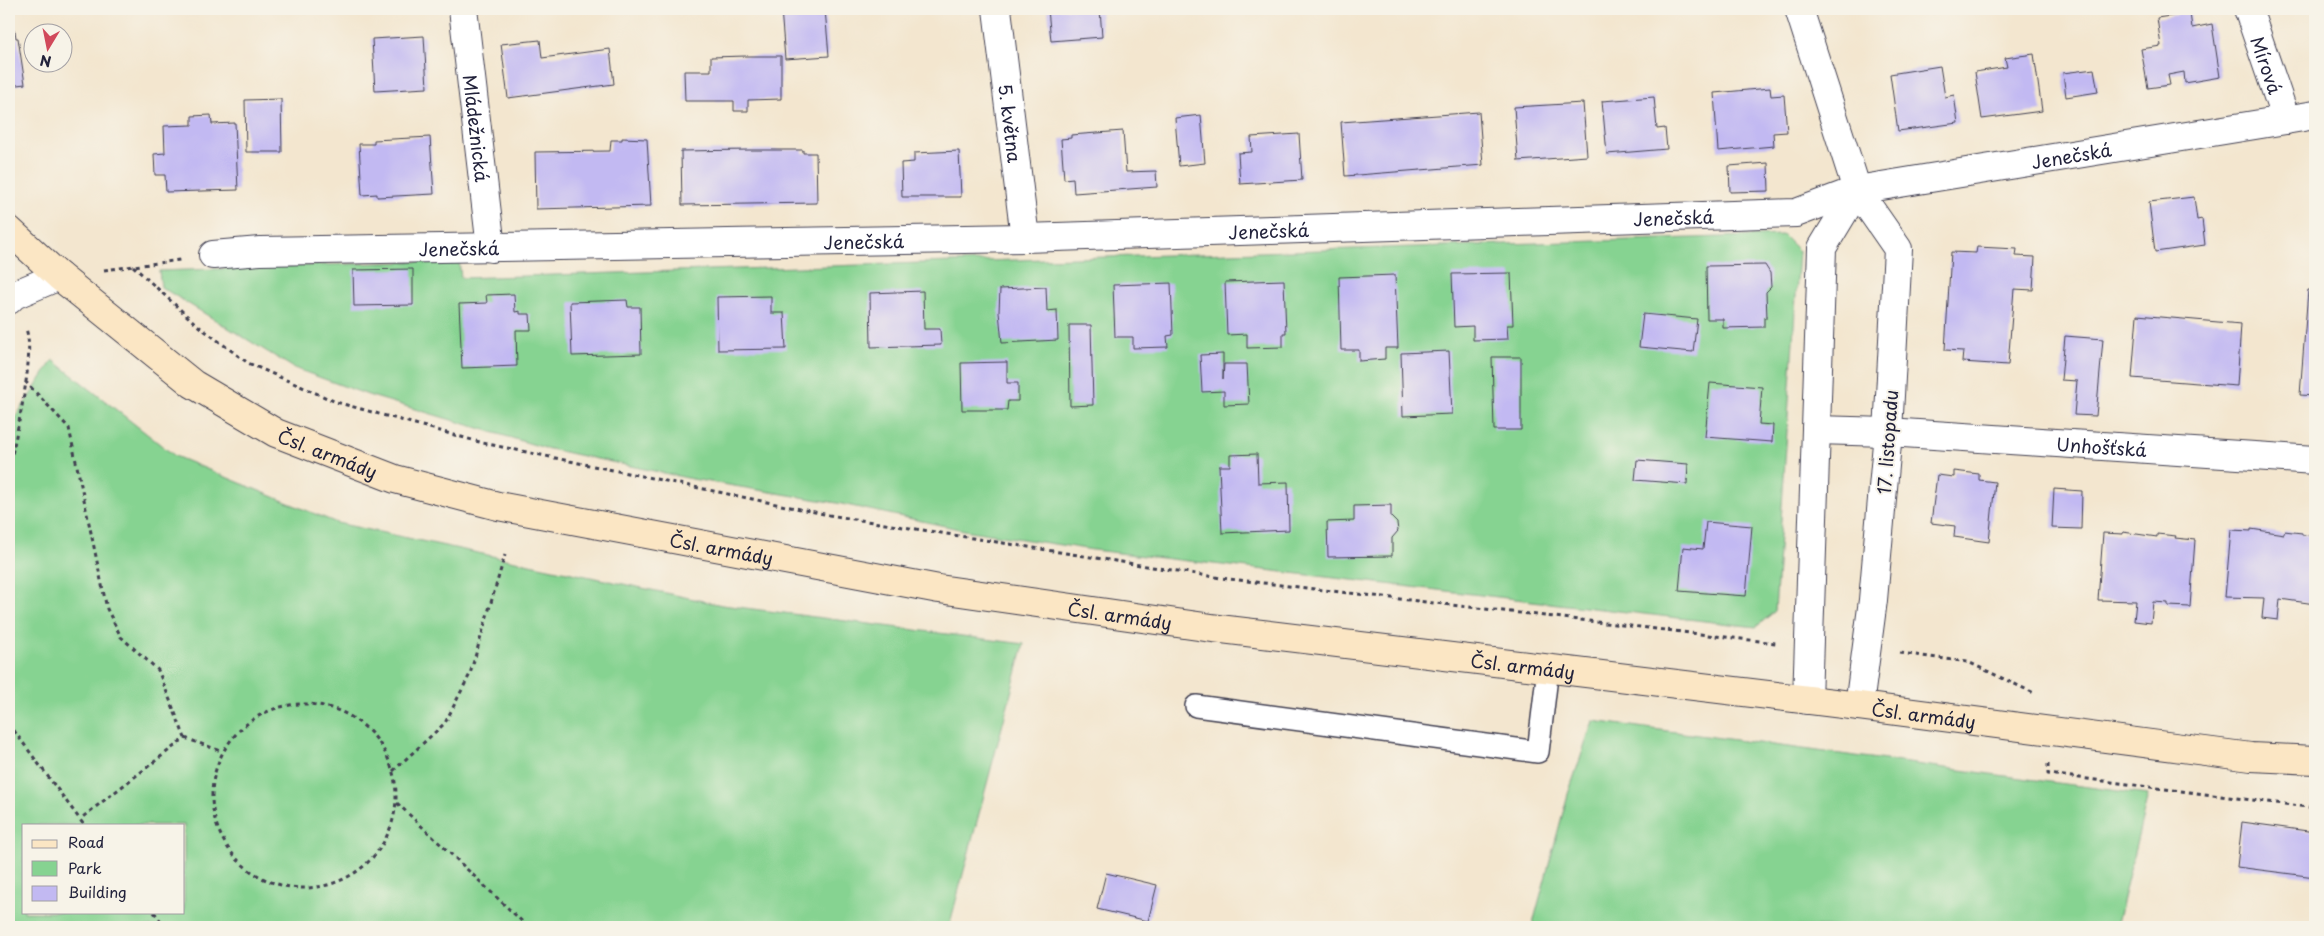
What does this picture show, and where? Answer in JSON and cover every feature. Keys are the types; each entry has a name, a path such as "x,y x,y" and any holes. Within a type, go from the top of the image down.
{"main road":[{"name":"Čsl. armády","path":"9,230 59,276 193,384 276,433 394,479 498,506 939,589 1212,628 1859,706 2251,756 2315,760"}],"street":[{"name":"Mládežnická","path":"463,9 492,248"},
{"name":"5. května","path":"997,9 1024,238"},
{"name":"17. listopadu","path":"1799,9 1857,190 1898,249 1888,432 1873,600 1859,706"},
{"name":"Mírová","path":"2248,9 2286,120"},
{"name":"Jenečská","path":"213,255 260,251 1024,238 1796,213 1857,190 2315,115"},
{"path":"1807,700 1822,248 1857,190"},
{"path":"11,297 59,276"},
{"name":"Unhošťská","path":"1816,430 1888,432 2315,460"}],"lane":[{"path":"1196,706 1538,752 1548,668"}],"path":[{"path":"59,276 213,255"},
{"path":"133,266 198,325 248,363 336,402 483,443 829,515 1221,578 1746,641 1809,645"},
{"path":"9,469 25,381 29,338 11,297"},
{"path":"25,381 69,428 107,608 121,637 158,670 185,738 221,752"},
{"path":"393,771 445,724 470,674 505,555"},
{"path":"1867,648 1968,662 2053,701 2053,732 2048,774 2315,808"},
{"path":"310,703 338,709 362,724 382,745 393,771 396,803 388,834 371,861 344,880 314,888 281,886 252,874 228,851 214,822 214,786 221,752 233,735 255,717 281,705 310,703"},
{"path":"9,724 83,824"},
{"path":"80,819 185,738"},
{"path":"396,803 528,927"},
{"path":"156,914 166,927"}],"green space":[{"path":"1783,235 1799,251 1775,611 1756,627 1093,550 964,530 837,503 692,479 545,448 368,395 294,368 161,287 159,271 459,260 461,278"},
{"path":"53,360 175,456 337,523 722,605 1024,644 949,927 9,927 9,427"},
{"path":"1593,721 2148,795 2116,927 1532,927 1568,794"}],"building":[{"path":"781,9 825,9 829,56 785,59"},
{"path":"1048,9 1100,9 1102,37 1051,41"},
{"path":"2190,13 2192,28 2212,24 2220,77 2185,83 2184,72 2168,75 2170,85 2148,88 2141,49 2161,46 2157,18"},
{"path":"15,31 16,38 18,38 25,84 9,86 9,32"},
{"path":"424,36 427,88 375,91 372,39"},
{"path":"540,40 542,58 610,49 614,84 508,98 501,44"},
{"path":"2034,54 2042,111 1982,119 1975,72 2007,67 2005,58"},
{"path":"781,56 781,99 748,100 748,111 734,111 734,101 685,101 684,71 711,71 711,57"},
{"path":"1940,66 1945,97 1954,95 1958,123 1898,131 1890,74"},
{"path":"2094,69 2098,92 2066,97 2063,73"},
{"path":"1770,88 1771,96 1784,95 1787,132 1773,133 1774,146 1718,151 1714,93"},
{"path":"1654,97 1657,129 1665,128 1667,149 1607,154 1602,101"},
{"path":"281,99 282,152 246,152 245,100"},
{"path":"1583,103 1587,156 1518,161 1514,107"},
{"path":"1479,112 1483,165 1345,176 1341,122"},
{"path":"211,115 212,124 235,123 238,190 166,192 165,175 155,175 154,154 165,153 164,126 192,125 192,116"},
{"path":"1201,115 1205,163 1179,166 1175,118"},
{"path":"1123,131 1126,172 1156,171 1157,187 1074,193 1073,178 1064,179 1061,139 1071,138 1071,135"},
{"path":"1299,134 1302,180 1240,184 1238,153 1252,152 1251,137"},
{"path":"430,137 434,194 377,197 377,194 362,195 359,144 374,144 374,140"},
{"path":"622,138 647,139 651,206 536,209 535,152 610,151 611,140 622,140"},
{"path":"803,150 803,153 816,153 817,203 682,205 681,151"},
{"path":"959,151 961,197 902,197 901,163 914,162 914,153"},
{"path":"1768,163 1769,191 1730,192 1729,166"},
{"path":"2194,197 2197,220 2202,219 2205,245 2155,252 2149,202"},
{"path":"1977,247 2017,249 2016,256 2035,257 2033,290 2014,289 2008,365 1962,362 1963,351 1945,350 1951,252 1976,253"},
{"path":"1765,265 1770,273 1771,287 1766,292 1767,318 1764,318 1764,327 1723,328 1723,319 1707,319 1706,266"},
{"path":"413,269 413,305 354,306 353,270"},
{"path":"1511,273 1513,325 1507,325 1508,339 1473,340 1473,326 1454,327 1452,274"},
{"path":"1395,275 1398,348 1385,348 1385,359 1359,361 1359,350 1341,350 1339,277"},
{"path":"1284,280 1286,333 1283,333 1283,347 1247,348 1247,334 1227,335 1225,282"},
{"path":"1171,283 1173,335 1167,336 1168,347 1133,348 1133,337 1115,337 1113,285"},
{"path":"1046,287 1047,311 1057,310 1058,340 1002,343 999,312 1000,289"},
{"path":"2308,290 2315,290 2315,396 2300,395"},
{"path":"923,291 924,329 940,329 941,345 871,347 870,293"},
{"path":"514,294 515,312 520,311 520,314 530,314 531,330 516,330 517,366 462,368 459,304 487,303 486,295"},
{"path":"771,296 771,313 784,313 786,349 718,350 717,297"},
{"path":"627,300 628,307 640,307 641,354 572,356 570,302"},
{"path":"1643,314 1697,319 1693,352 1639,347"},
{"path":"2137,315 2241,324 2237,386 2132,378"},
{"path":"1069,325 1091,325 1093,405 1070,406"},
{"path":"2065,336 2103,339 2096,416 2074,415 2077,381 2061,380"},
{"path":"1449,351 1452,414 1403,416 1401,353"},
{"path":"1223,354 1223,379 1224,364 1247,364 1249,404 1224,405 1224,391 1202,392 1200,355"},
{"path":"1492,357 1521,357 1521,430 1494,430"},
{"path":"1007,362 1007,383 1018,383 1018,401 1008,401 1007,410 962,410 961,363"},
{"path":"1710,383 1762,387 1759,424 1773,425 1772,442 1705,437"},
{"path":"1257,454 1258,483 1288,482 1289,530 1222,533 1219,466 1230,466 1230,455"},
{"path":"1637,460 1688,464 1687,484 1635,480"},
{"path":"1954,471 1979,474 1979,480 1995,482 1989,542 1954,537 1955,526 1931,523 1937,475 1954,477"},
{"path":"2054,489 2082,491 2081,529 2052,528"},
{"path":"1391,505 1391,517 1397,523 1398,531 1392,538 1392,556 1328,557 1327,522 1354,521 1354,506"},
{"path":"1706,522 1752,526 1746,596 1679,591 1683,547 1703,549"},
{"path":"2251,529 2284,534 2284,531 2315,536 2315,604 2280,599 2278,620 2262,618 2264,598 2225,597 2231,530 2251,531"},
{"path":"2123,532 2157,537 2157,534 2176,536 2175,538 2195,540 2190,607 2168,606 2168,603 2153,602 2151,623 2134,621 2136,601 2098,600 2103,533 2123,534"},
{"path":"2242,822 2315,832 2315,877 2237,867"},
{"path":"1106,873 1157,885 1148,921 1097,909"}]}
